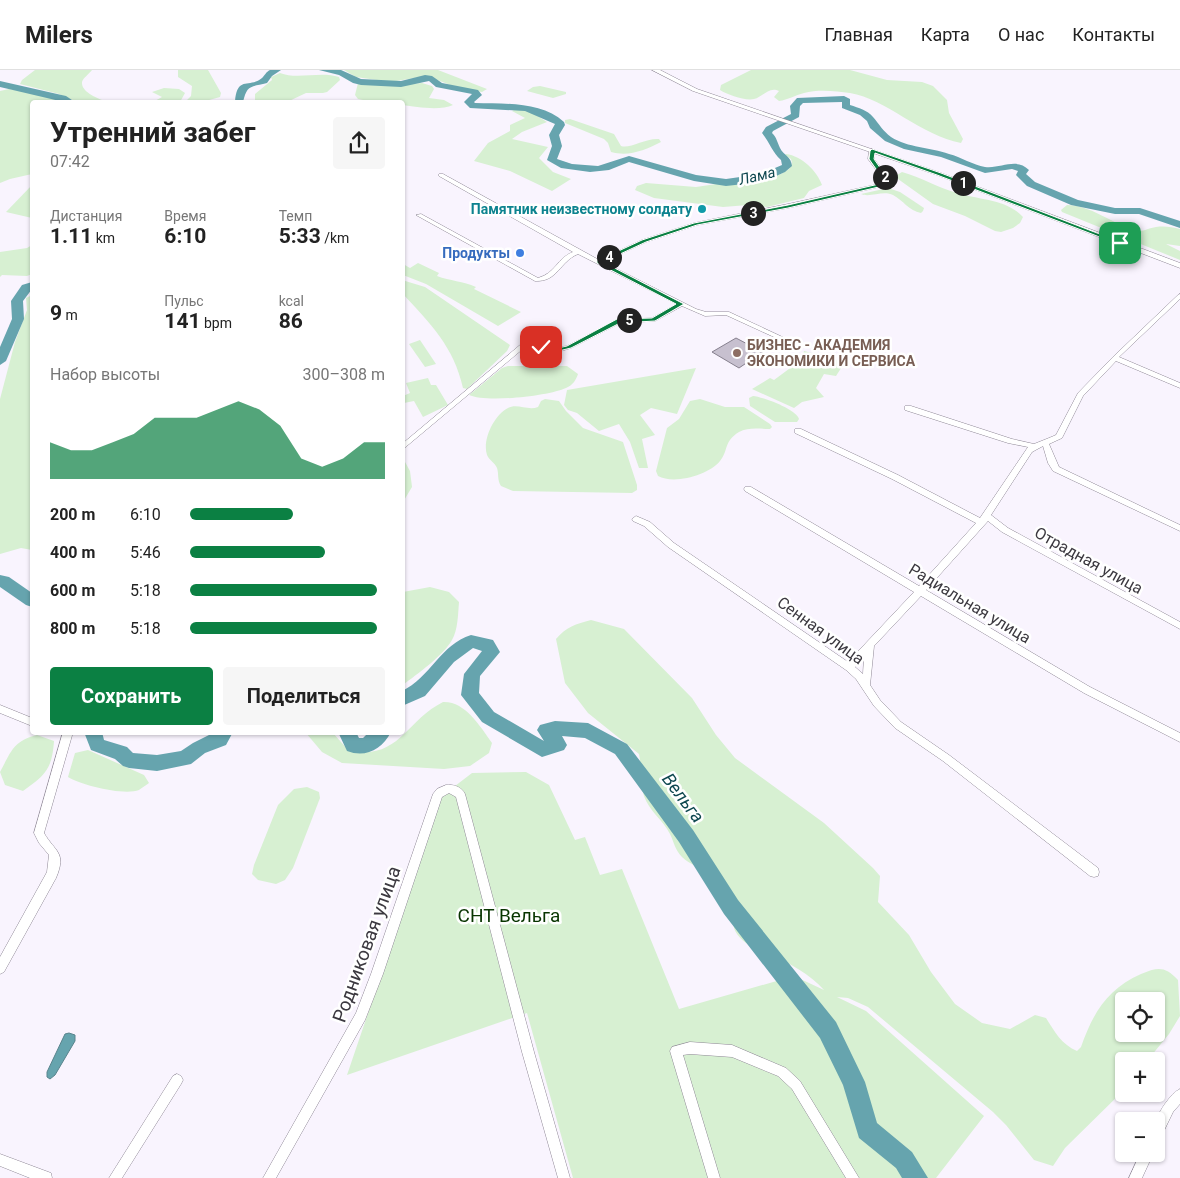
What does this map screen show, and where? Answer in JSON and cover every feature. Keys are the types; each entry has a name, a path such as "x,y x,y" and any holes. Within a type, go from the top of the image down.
{"main road":[{"path":"654,70 696,90 939,174 1180,266"}],"street":[{"path":"599,262 644,241 696,224 881,185 886,179 871,159 872,151"},
{"path":"441,175 578,252 681,304 700,313 727,313 789,342"},
{"path":"419,215 537,280 549,277 568,256 578,252"},
{"path":"849,667 920,592 984,519 1029,450 1034,446 1059,436 1080,395 1115,358 1180,296"},
{"path":"405,445 522,346 533,345 559,350 569,347 619,321 653,320 681,304"},
{"path":"1115,358 1180,386"},
{"path":"908,408 1010,441 1034,446"},
{"name":"Отрадная улица","path":"798,431 984,519 1180,626"},
{"path":"1045,443 1049,449 1051,464 1056,469 1180,528"},
{"name":"Радиальная улица","path":"748,489 1087,690 1180,738"},
{"name":"Сенная улица","path":"636,519 647,524 672,545 849,667 866,685 887,716 946,758 1094,872"},
{"path":"866,685 870,644"},
{"path":"0,709 30,721"},
{"path":"0,968 52,874 56,861 55,853 43,841 39,833 67,735"},
{"name":"Родниковая улица","path":"270,1178 361,1016 438,794 447,789 454,789 460,794 564,1178"},
{"path":"714,1178 676,1051 690,1048 732,1051 782,1072 796,1085 853,1178"},
{"path":"115,1178 177,1080"},
{"path":"1165,1116 1169,1108 1180,1097"},
{"path":"0,1160 46,1178"},
{"path":"1134,1178 1143,1162"}],"green space":[{"path":"35,70 92,70 83,80 82,86 92,95 103,100 72,100 59,94 20,84 22,80"},
{"path":"178,70 208,70 221,93 220,97 209,100 187,100 191,96 192,86 178,77"},
{"path":"344,70 438,70 487,89 482,92 458,88 427,76 390,82 356,77"},
{"path":"751,70 850,70 887,80 922,82 933,86 947,100 949,113 963,139 961,143 932,133 877,102 850,93 815,91 779,101 774,97 779,91 775,90 754,99 746,99 720,90 721,85"},
{"path":"280,73 294,76 332,75 339,77 340,80 327,92 323,93 306,93 291,100 255,100 255,94 272,80 271,77"},
{"path":"358,83 397,85 422,83 432,86 434,89 429,98 444,100 453,105 442,108 428,108 405,105 405,100 358,99 355,95"},
{"path":"540,86 566,92 566,94 553,98 527,91 533,87"},
{"path":"164,88 179,89 185,93 181,100 157,100 162,97 152,92"},
{"path":"9,89 50,96 59,100 30,100 30,174 0,183 0,91"},
{"path":"516,109 531,112 547,122 522,132 512,139 548,147 539,158 553,172 571,179 552,191 510,171 474,161 488,143 510,131 510,125 525,118 512,111"},
{"path":"570,119 614,134 621,146 625,147 654,139 659,139 661,142 631,153 611,152 608,143 604,139 565,123 565,120"},
{"path":"786,154 803,161 820,180 822,185 809,191 804,198 767,207 748,205 723,207 654,198 635,190 637,186 646,183 696,187 723,183 739,185 781,174 789,169 792,163"},
{"path":"902,172 950,191 1001,203 1023,217 1020,223 1013,228 1001,232 995,231 965,216 933,204 898,179 897,175"},
{"path":"30,187 30,218 6,212"},
{"path":"888,188 900,192 924,208 923,211 921,213 913,210 893,195 861,194"},
{"path":"1067,205 1084,208 1136,231 1159,227 1180,229 1180,246 1166,244 1180,251 1180,260 1062,212 1061,210"},
{"path":"30,246 30,275 2,275 0,277 0,252"},
{"path":"418,263 439,273 437,276 476,287 474,289 521,312 498,326 426,284 405,276 405,265 410,268"},
{"path":"405,281 425,287 510,345 507,351 467,389 463,388 454,360 440,336 405,296"},
{"path":"30,296 30,550 21,548 0,554 0,399 15,342 27,310 26,298"},
{"path":"420,340 436,364 425,367 409,344"},
{"path":"804,351 845,362 836,376 824,374 816,388 824,397 802,402 794,408 752,389 770,378 774,380 801,360"},
{"path":"508,366 567,366 578,374 574,382 568,387 546,394 518,398 489,398 469,395 502,368"},
{"path":"696,368 677,414 651,408 640,415 655,435 642,439 648,468 639,468 630,442 619,424 599,431 577,413 568,410 564,405 567,390"},
{"path":"428,378 431,385 436,385 448,405 423,417 414,401 405,403 405,395 410,393 406,383"},
{"path":"753,396 771,401 792,411 799,419 797,422 775,422 750,406 749,398"},
{"path":"545,399 559,401 583,428 623,442 637,490 632,493 513,491 501,486 497,468 487,455 486,442 490,428 498,416 508,408 515,406 534,408 538,407 541,401"},
{"path":"700,399 725,407 744,407 772,427 770,429 750,429 739,432 728,443 720,461 708,471 682,479 665,479 658,476 656,471 667,428 679,419 690,401"},
{"path":"405,462 410,471 412,487 405,499"},
{"path":"430,587 449,592 459,602 457,622 452,640 443,652 405,683 405,592"},
{"name":"СНТ Вельга","path":"591,620 624,629 692,698 716,735 735,758 824,823 873,868 880,876 878,902 909,935 931,972 955,1004 982,1023 1010,1029 1035,1015 1046,1018 1063,1041 1077,1051 1081,1047 1096,1013 1119,987 1141,974 1157,969 1169,972 1178,980 1180,1016 1165,1039 1165,992 1115,992 1115,1042 1162,1042 1154,1052 1115,1052 1115,1099 1065,1148 1053,1166 1034,1160 993,1112 868,1007 848,998 837,997 866,1011 984,1116 936,1178 573,1178 527,1013 347,1075 442,796 472,773 526,772 549,785 575,840 585,837 600,875 622,869 679,1009 794,976 824,990 799,969 746,943 735,930 736,902 730,887 724,881 688,862 676,849 667,829 644,796 639,754 588,713 565,683 556,639 576,625"},
{"path":"443,702 451,703 465,710 477,722 492,743 489,753 470,766 444,769 342,763 322,752 308,735 335,735 349,751 366,752 380,750 405,735 430,710"},
{"path":"37,735 54,741 51,759 46,771 37,781 23,791 5,785 0,772 10,753 23,740"},
{"path":"88,750 144,775 149,783 139,790 123,792 92,786 68,777 75,753"},
{"path":"307,787 319,792 320,798 293,868 285,880 276,884 258,880 252,874 254,865 278,805 294,789"}],"water":[{"path":"65,1034 75,1035 75,1041 55,1075 50,1079 47,1077 47,1072"}],"building":[{"name":"БИЗНЕС - АКАДЕМИЯ ЭКОНОМИКИ И СЕРВИСА","path":"736,338 764,351 739,368 712,352"}],"waterway":[{"name":"Лама","path":"239,100 241,90 247,85 264,81 269,74 277,70"},
{"name":"Лама","path":"323,70 341,73 361,82 401,84 425,78 432,79 439,85 475,92 478,95 469,102 473,106 526,108 539,112 559,122 560,125 554,135 557,146 552,160 564,166 598,169 611,166 621,160 629,159 694,178 726,182 763,177 779,172 787,166 786,159 776,150 774,141 767,133 769,129 796,115 795,106 800,100 844,99 847,101 845,106 863,113 871,120 873,126 888,139 907,147 944,155 985,170 1013,166 1024,170 1021,175 1031,184 1075,203 1115,211 1140,211 1180,225"},
{"name":"Лама","path":"0,84 66,100"},
{"name":"Вельга","path":"0,361 18,319 17,301 26,287 30,286"},
{"name":"Вельга","path":"0,581 3,581 30,600"},
{"name":"Вельга","path":"405,698 419,691 448,657 471,641 487,645 492,652 472,674 470,695 488,717 542,749 558,745 546,730 555,728 588,731 621,749 686,836 731,907 828,1030 854,1082 867,1130 904,1160 916,1178"},
{"name":"Вельга","path":"94,735 97,745 121,753 129,760 157,763 185,758 199,748 220,740 222,735"},
{"name":"Вельга","path":"348,735 353,746 367,746 379,735"}],"place":[{"name":"Памятник неизвестному солдату","path":"702,209"},
{"name":"Продукты","path":"520,253"},
{"name":"БИЗНЕС - АКАДЕМИЯ ЭКОНОМИКИ И СЕРВИСА","path":"737,353"}],"route":[{"path":"541,347 549,350 559,350 569,347 619,321 653,320 681,304 599,262 644,241 696,224 881,185 886,179 871,159 872,151 939,174 1120,243"}]}
